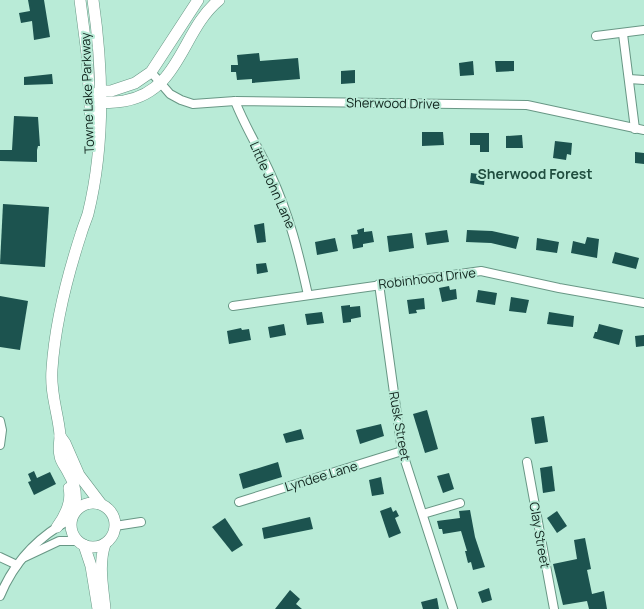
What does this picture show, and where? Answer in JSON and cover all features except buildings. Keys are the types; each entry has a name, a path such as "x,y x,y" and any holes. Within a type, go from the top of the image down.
{"main road":[{"name":"Towne Lake Parkway","path":"80,0 97,97"},
{"name":"Towne Lake Parkway","path":"73,516 77,499 75,487 61,462 58,448 60,436 51,391 53,354 63,301 81,234 92,147 100,72 93,0"},
{"path":"97,97 139,81 151,72 198,0"},
{"path":"97,97 120,102 139,97 160,83 174,66 205,15 219,0"},
{"path":"100,72 110,84 127,86"},
{"name":"Towne Lake Parkway","path":"60,436 65,443 79,475 101,504"},
{"path":"57,527 67,509 70,492 61,462"},
{"path":"98,609 91,566 81,543 71,527 73,516 87,503 101,504 112,512 115,526 110,539 105,544 102,554 101,567 105,609"},
{"path":"81,543 92,547 105,544"}],"street":[{"path":"596,36 623,34 644,30"},
{"path":"623,34 629,79 640,130"},
{"name":"Sherwood Drive","path":"151,72 170,94 193,104 235,101 527,105 640,130"},
{"path":"629,79 644,80"},
{"name":"Little John Lane","path":"235,101 242,119 272,176 294,234 308,295"},
{"name":"Robinhood Drive","path":"233,306 379,284 409,282 481,271 559,288 644,303"},
{"name":"Rusk Street","path":"379,284 402,451 453,609"},
{"path":"0,421 2,430 0,445"},
{"name":"Lyndee Lane","path":"239,502 402,451"},
{"name":"Clay Street","path":"527,462 554,609"},
{"path":"423,514 460,503"},
{"path":"0,596 8,576 33,546 73,516"},
{"path":"115,526 141,522"},
{"path":"25,557 59,541 81,543"},
{"path":"0,557 17,565"}],"district":[{"name":"Sherwood Forest","path":"535,174"}]}
